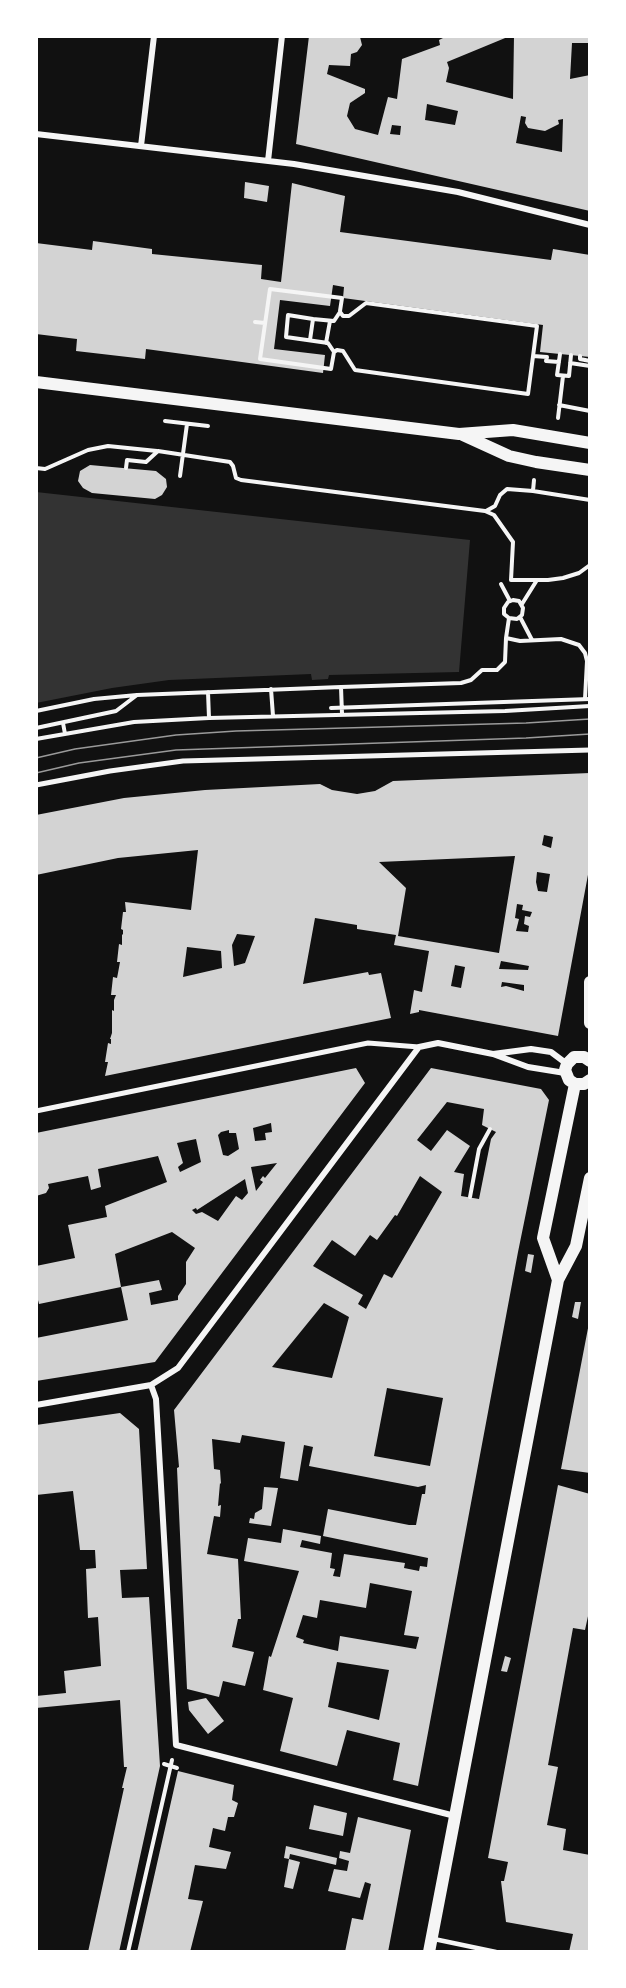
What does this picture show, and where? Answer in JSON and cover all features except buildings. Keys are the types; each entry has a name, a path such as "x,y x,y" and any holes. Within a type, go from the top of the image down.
{"main road":[{"path":"36,382 459,434 513,430 590,443"},
{"path":"459,434 509,456 590,470"},
{"path":"590,981 590,1023"},
{"path":"590,1061 579,1056 566,1069 569,1080 575,1084 584,1084 590,1080"},
{"path":"558,1280 543,1238 575,1084"},
{"path":"429,1952 558,1280 576,1246 590,1178"}],"street":[{"path":"141,146 154,36"},
{"path":"268,161 282,36"},
{"path":"36,134 268,161 458,192 590,225"},
{"path":"36,785 110,771 183,761 590,750"},
{"path":"36,1111 368,1043 419,1047 438,1043 492,1054 528,1067 566,1069"},
{"path":"36,1405 151,1385 170,1374 187,1357 419,1047"},
{"path":"492,1054 531,1049 551,1052 566,1069"},
{"path":"151,1385 156,1399 176,1745 455,1816"}],"lane":[{"path":"431,1939 496,1952"}],"path":[{"path":"318,295 319,287"},
{"path":"270,289 342,298 340,312 336,319 330,321 288,315 286,337 330,345 334,352 331,369 261,359 270,289"},
{"path":"334,352 343,351 355,370 528,394 537,326 366,303 349,316 343,316 340,312"},
{"path":"310,340 313,319"},
{"path":"326,343 330,321"},
{"path":"255,322 265,323"},
{"path":"560,354 558,375 563,376 568,376 571,355"},
{"path":"533,356 547,357 546,360 559,362"},
{"path":"580,356 580,359 590,361"},
{"path":"570,363 590,366"},
{"path":"540,434 557,420 563,376"},
{"path":"180,476 190,401"},
{"path":"559,405 590,411"},
{"path":"36,468 45,469 88,450 108,446 183,454 230,462 236,477 241,480 494,515 513,542 510,579 548,580 572,576 590,565"},
{"path":"126,468 127,460 146,462 158,451"},
{"path":"485,512 495,506 500,495 507,489 533,491"},
{"path":"522,604 510,601 504,608 504,614 508,618 520,617 523,612 522,604 537,580"},
{"path":"501,584 510,601"},
{"path":"520,617 532,640"},
{"path":"36,711 93,699 137,695 465,683 482,670 495,671 505,662 508,618"},
{"path":"331,708 588,699 585,653 582,647 561,639 520,641 506,639"},
{"path":"341,687 342,714"},
{"path":"271,689 273,716"},
{"path":"208,692 210,718"},
{"path":"36,728 116,711 137,695"},
{"path":"36,739 134,722 273,716 505,711 590,706"},
{"path":"63,723 65,734"},
{"path":"470,1197 479,1149 490,1129"},
{"path":"128,1952 176,1745"},
{"path":"164,1764 177,1768"}],"shaded area":[{"path":"36,492 470,540 459,672 329,675 328,679 312,680 311,674 169,680 112,688 36,703"}],"tram line":[{"path":"36,758 75,749 176,735 590,719"},
{"path":"36,773 79,763 176,750 590,734"}]}
